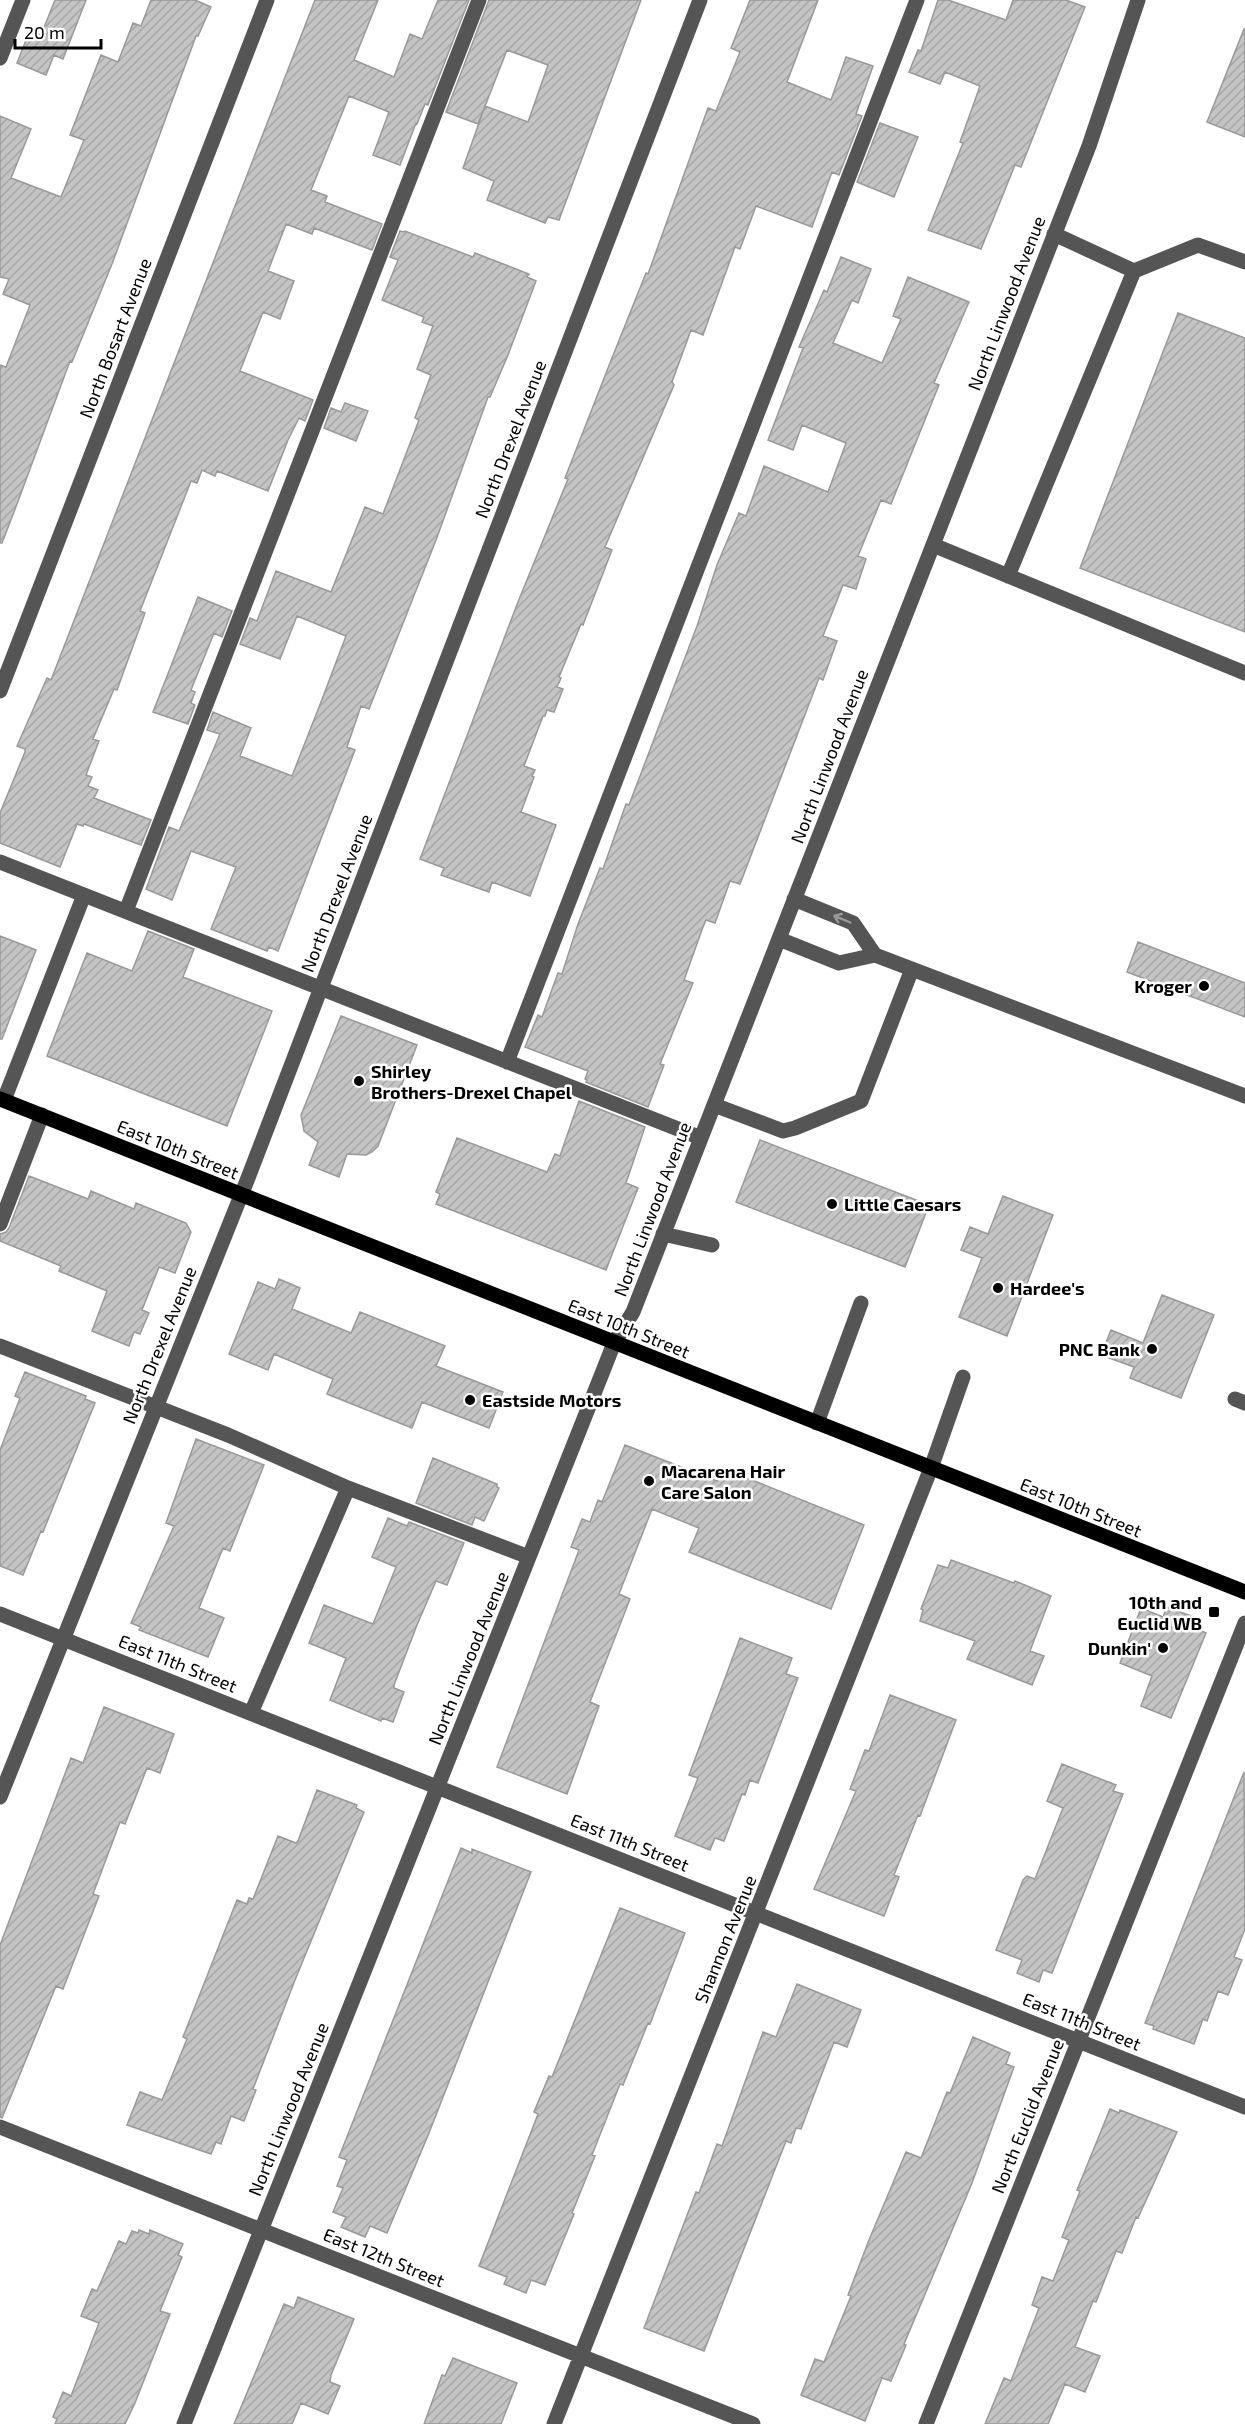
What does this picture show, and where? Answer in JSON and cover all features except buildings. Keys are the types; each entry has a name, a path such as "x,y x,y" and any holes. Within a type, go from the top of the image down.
{"main road":[{"name":"East 10th Street","path":"2,1099 1245,1592"}],"street":[{"path":"0,58 23,0"},
{"name":"North Bosart Avenue","path":"0,691 267,0"},
{"path":"126,911 479,0"},
{"name":"North Drexel Avenue","path":"0,1797 321,988 700,0"},
{"path":"507,1062 917,0"},
{"name":"North Linwood Avenue","path":"184,2424 614,1343 633,1312 1089,146 1138,0"},
{"path":"1054,234 1134,271"},
{"path":"1008,576 1134,271 1198,245 1245,262"},
{"path":"933,544 1245,673"},
{"path":"0,862 701,1138"},
{"path":"2,1099 84,895"},
{"path":"794,899 853,923 875,955"},
{"path":"779,939 839,963 875,955 1245,1096"},
{"path":"714,1105 783,1131 861,1101 912,969"},
{"path":"0,1224 42,1115"},
{"path":"663,1234 712,1245"},
{"path":"817,1423 861,1303"},
{"path":"0,1346 156,1405 348,1488 529,1557"},
{"name":"Shannon Avenue","path":"554,2424 931,1468 963,1377"},
{"path":"251,1713 348,1488"},
{"name":"East 11th Street","path":"0,1614 1245,2107"},
{"name":"North Euclid Avenue","path":"926,2424 1245,1623"},
{"name":"East 12th Street","path":"0,2127 753,2424"}],"place":[{"name":"Kroger","path":"1204,986"},
{"name":"Shirley Brothers-Drexel Chapel","path":"359,1081"},
{"name":"Little Caesars","path":"832,1204"},
{"name":"Hardee's","path":"998,1288"},
{"name":"PNC Bank","path":"1152,1349"},
{"name":"Eastside Motors","path":"470,1400"},
{"name":"Macarena Hair Care Salon","path":"649,1481"},
{"name":"10th and Euclid WB","path":"1214,1612"},
{"name":"Dunkin'","path":"1163,1648"}]}
